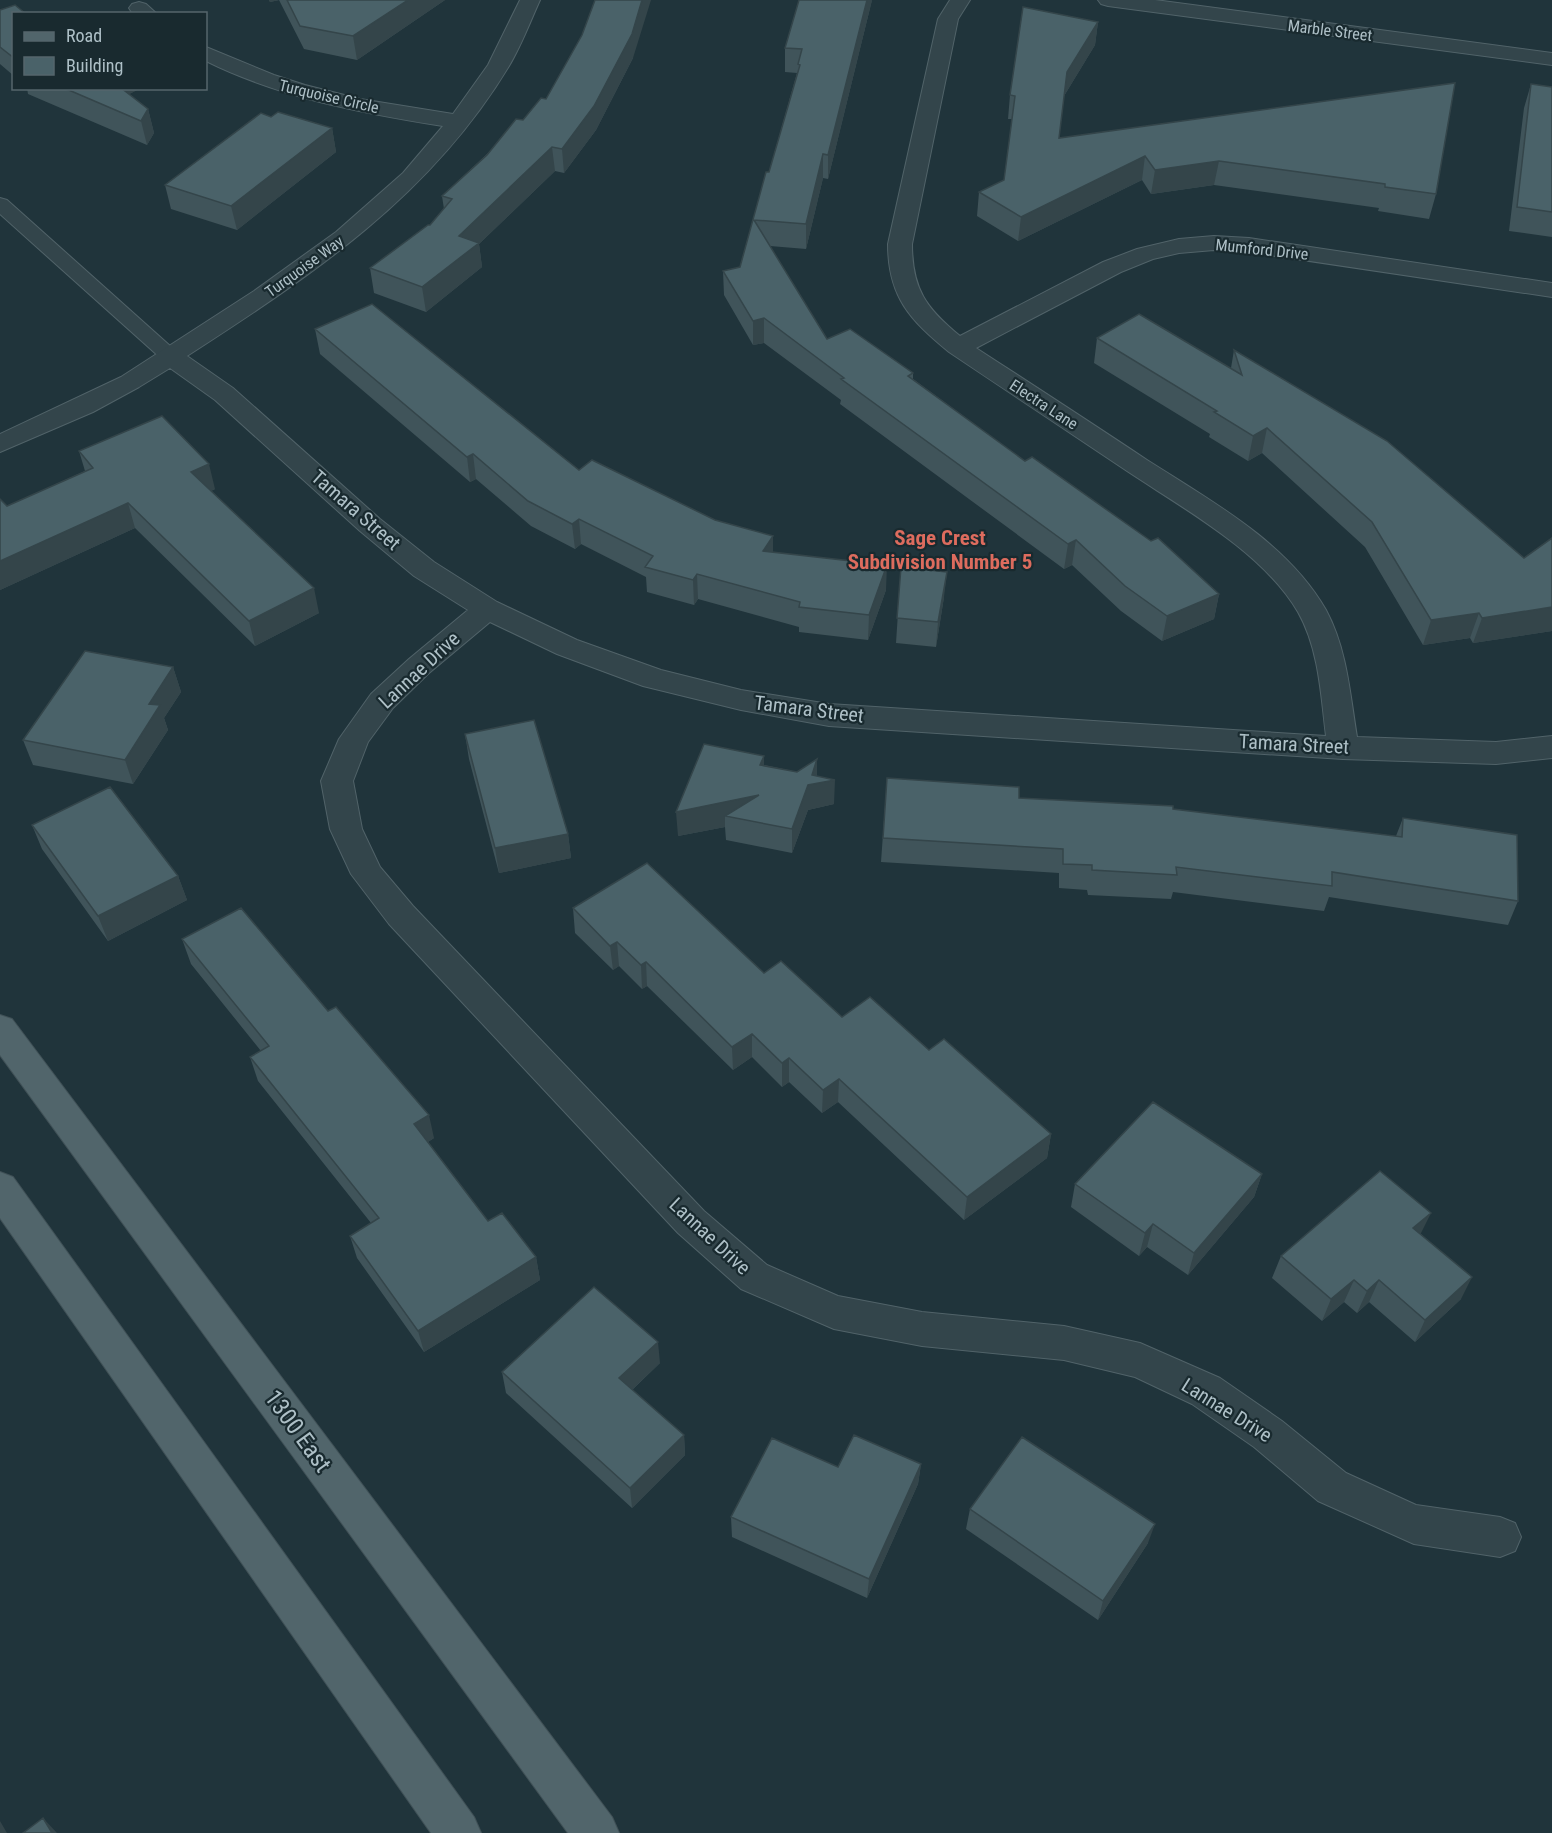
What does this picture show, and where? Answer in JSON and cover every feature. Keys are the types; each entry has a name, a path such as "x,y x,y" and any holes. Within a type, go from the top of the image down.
{"main road":[{"name":"1300 East","path":"0,1029 596,1833"},
{"path":"0,1188 458,1833"}],"street":[{"name":"Turquoise Way","path":"0,444 84,406 171,357 263,296 344,237 411,178 459,122 499,64 530,0"},
{"name":"Electra Lane","path":"960,0 948,19 900,244 899,266 907,295 927,322 958,347 1223,522 1264,553 1296,590 1319,626 1329,663 1343,747"},
{"name":"Marble Street","path":"1108,0 1552,59"},
{"name":"Turquoise Circle","path":"207,54 239,71 293,90 358,105 459,122"},
{"name":"Mumford Drive","path":"958,347 1112,267 1145,254 1191,245 1214,243 1250,245 1552,290"},
{"name":"Tamara Street","path":"171,357 224,394 370,525 424,569 487,609 567,647 654,679 741,700 829,715 1343,747 1496,753 1552,747"},
{"name":"Lannae Drive","path":"487,609 390,694 354,739 337,781 346,829 367,874 401,915 691,1222 754,1277 834,1312 922,1329 1064,1343 1140,1361 1206,1391 1268,1434 1332,1487 1414,1524 1500,1537"}],"lane":[{"path":"0,204 171,357"}],"building":[{"path":"287,0 408,0 353,36 300,26"},
{"path":"595,0 642,0 632,34 594,106 562,149 552,147 459,236 479,243 422,287 370,268 430,225 452,199 442,196 487,155 516,119 523,120 541,98 546,99 582,35"},
{"path":"799,0 867,0 828,155 823,154 806,224 754,220 827,339 850,329 913,373 908,376 1025,461 1032,457 1151,541 1158,538 1219,594 1167,616 1125,586 1076,540 1068,544 841,379 844,378 764,318 753,321 723,271 740,267 766,172 769,172 800,65 798,64 802,49 785,48"},
{"path":"15,5 24,12 12,12 12,56 0,47 0,10"},
{"path":"1023,7 1098,22 1067,72 1059,138 1455,83 1436,194 1385,187 1385,184 1219,161 1155,170 1145,156 1021,217 979,192 1004,180 1015,96 1010,95"},
{"path":"1531,84 1552,87 1552,212 1517,207"},
{"path":"69,90 124,90 148,109 141,121"},
{"path":"278,112 332,128 231,206 165,185 261,113 271,117"},
{"path":"372,304 579,470 592,460 715,520 773,536 763,551 887,565 869,615 799,607 800,602 697,574 693,580 645,567 653,556 579,519 572,524 528,501 473,454 467,457 315,329"},
{"path":"1139,314 1242,375 1234,350 1387,441 1524,558 1552,538 1552,607 1482,618 1479,613 1431,620 1372,522 1267,428 1253,436 1214,412 1217,411 1097,338"},
{"path":"162,416 209,464 191,472 314,588 249,621 128,503 0,561 0,499 7,506 93,468 79,451"},
{"path":"901,567 947,572 938,622 897,618"},
{"path":"85,651 173,667 149,704 160,705 125,760 23,740"},
{"path":"534,720 568,834 495,848 465,734"},
{"path":"704,744 764,756 760,765 797,772 817,759 812,775 835,780 808,785 792,829 725,816 759,795 676,812"},
{"path":"887,778 1019,787 1019,798 1173,806 1173,809 1402,837 1403,818 1517,835 1518,901 1332,872 1332,886 1176,867 1177,875 1092,870 1092,865 1063,864 1063,849 883,838"},
{"path":"110,787 178,876 98,916 32,825"},
{"path":"647,863 764,973 781,961 842,1017 870,997 929,1050 944,1039 1051,1134 967,1197 839,1079 823,1090 789,1058 782,1063 752,1034 732,1047 646,962 641,965 617,942 610,946 573,908"},
{"path":"241,908 328,1011 336,1007 429,1115 414,1124 488,1221 502,1213 536,1257 418,1331 350,1236 379,1218 250,1057 269,1046 182,939"},
{"path":"1153,1102 1262,1174 1194,1253 1153,1224 1145,1233 1075,1184"},
{"path":"1380,1171 1431,1213 1413,1228 1472,1277 1425,1320 1379,1280 1367,1291 1354,1280 1331,1299 1281,1256"},
{"path":"594,1287 658,1342 619,1378 684,1435 630,1488 502,1372"},
{"path":"854,1435 921,1464 869,1579 731,1517 772,1438 838,1467"},
{"path":"1022,1437 1155,1524 1103,1601 970,1509"},
{"path":"43,1818 52,1833 23,1833"}],"district":[{"name":"Sage Crest Subdivision Number 5","path":"940,550"}]}
